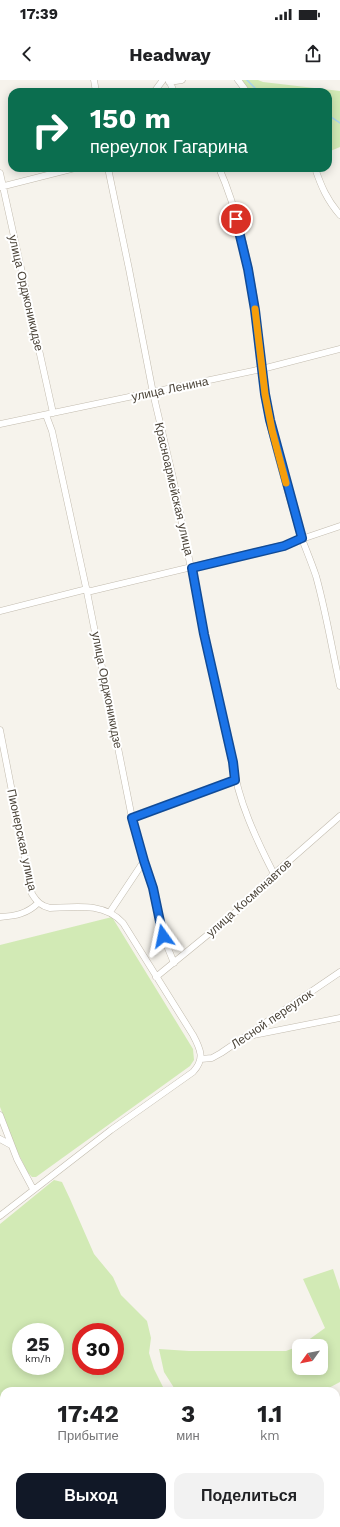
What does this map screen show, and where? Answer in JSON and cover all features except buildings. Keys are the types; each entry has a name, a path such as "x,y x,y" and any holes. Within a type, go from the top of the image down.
{"street":[{"path":"159,88 167,81 182,80"},
{"path":"1,187 59,172"},
{"name":"Красноармейская улица","path":"109,172 153,393 192,568 204,634 233,762 235,780 259,845 274,874"},
{"path":"221,172 238,225 248,269 270,420 302,538 315,575 323,605 340,686"},
{"path":"316,172 321,188 330,203 340,215"},
{"name":"улица Орджоникидзе","path":"0,173 1,187 53,413"},
{"name":"улица Ленина","path":"0,424 262,369 340,348"},
{"name":"улица Орджоникидзе","path":"46,415 52,431 87,591 132,818 153,888 163,936 174,963"},
{"path":"0,611 284,546 302,538 340,526"},
{"name":"Пионерская улица","path":"0,730 32,894 38,902"},
{"path":"132,818 235,780"},
{"name":"улица Космонавтов","path":"156,977 238,910 274,874 340,816"},
{"path":"110,912 144,861"},
{"path":"0,917 25,913 31,910 38,902 42,906 50,908 96,908 110,912 116,916 123,923 193,1036 198,1045 201,1059 199,1066 193,1072 111,1130 0,1216"},
{"name":"Лесной переулок","path":"201,1059 212,1058 221,1053 340,972"},
{"path":"245,1037 340,1018"},
{"path":"0,1115 11,1145 33,1189"},
{"path":"0,1138 11,1145"}],"green space":[{"path":"242,80 258,80 263,82 314,88 247,88"},
{"path":"332,90 340,91 340,147 332,150"},
{"path":"112,917 193,1049 194,1060 190,1066 36,1177 32,1177 28,1173 17,1151 0,1107 0,945"},
{"path":"54,1180 62,1182 94,1254 113,1277 121,1295 147,1321 151,1338 149,1353 154,1369 163,1387 0,1387 0,1224"},
{"path":"333,1269 340,1290 340,1382 331,1387 173,1387 164,1372 159,1349 189,1351 286,1351 292,1349 292,1375 328,1375 328,1339 310,1339 325,1328 303,1279"}],"waterway":[{"path":"247,80 255,88"},
{"path":"332,118 340,123"}],"slow traffic":[{"path":"255,309 265,394 272,430 286,483"}],"route":[{"path":"163,936 153,888 132,818 235,780 233,762 204,634 192,568 284,546 302,538 277,451 270,420 265,394 255,310 248,269 236,219"}]}
